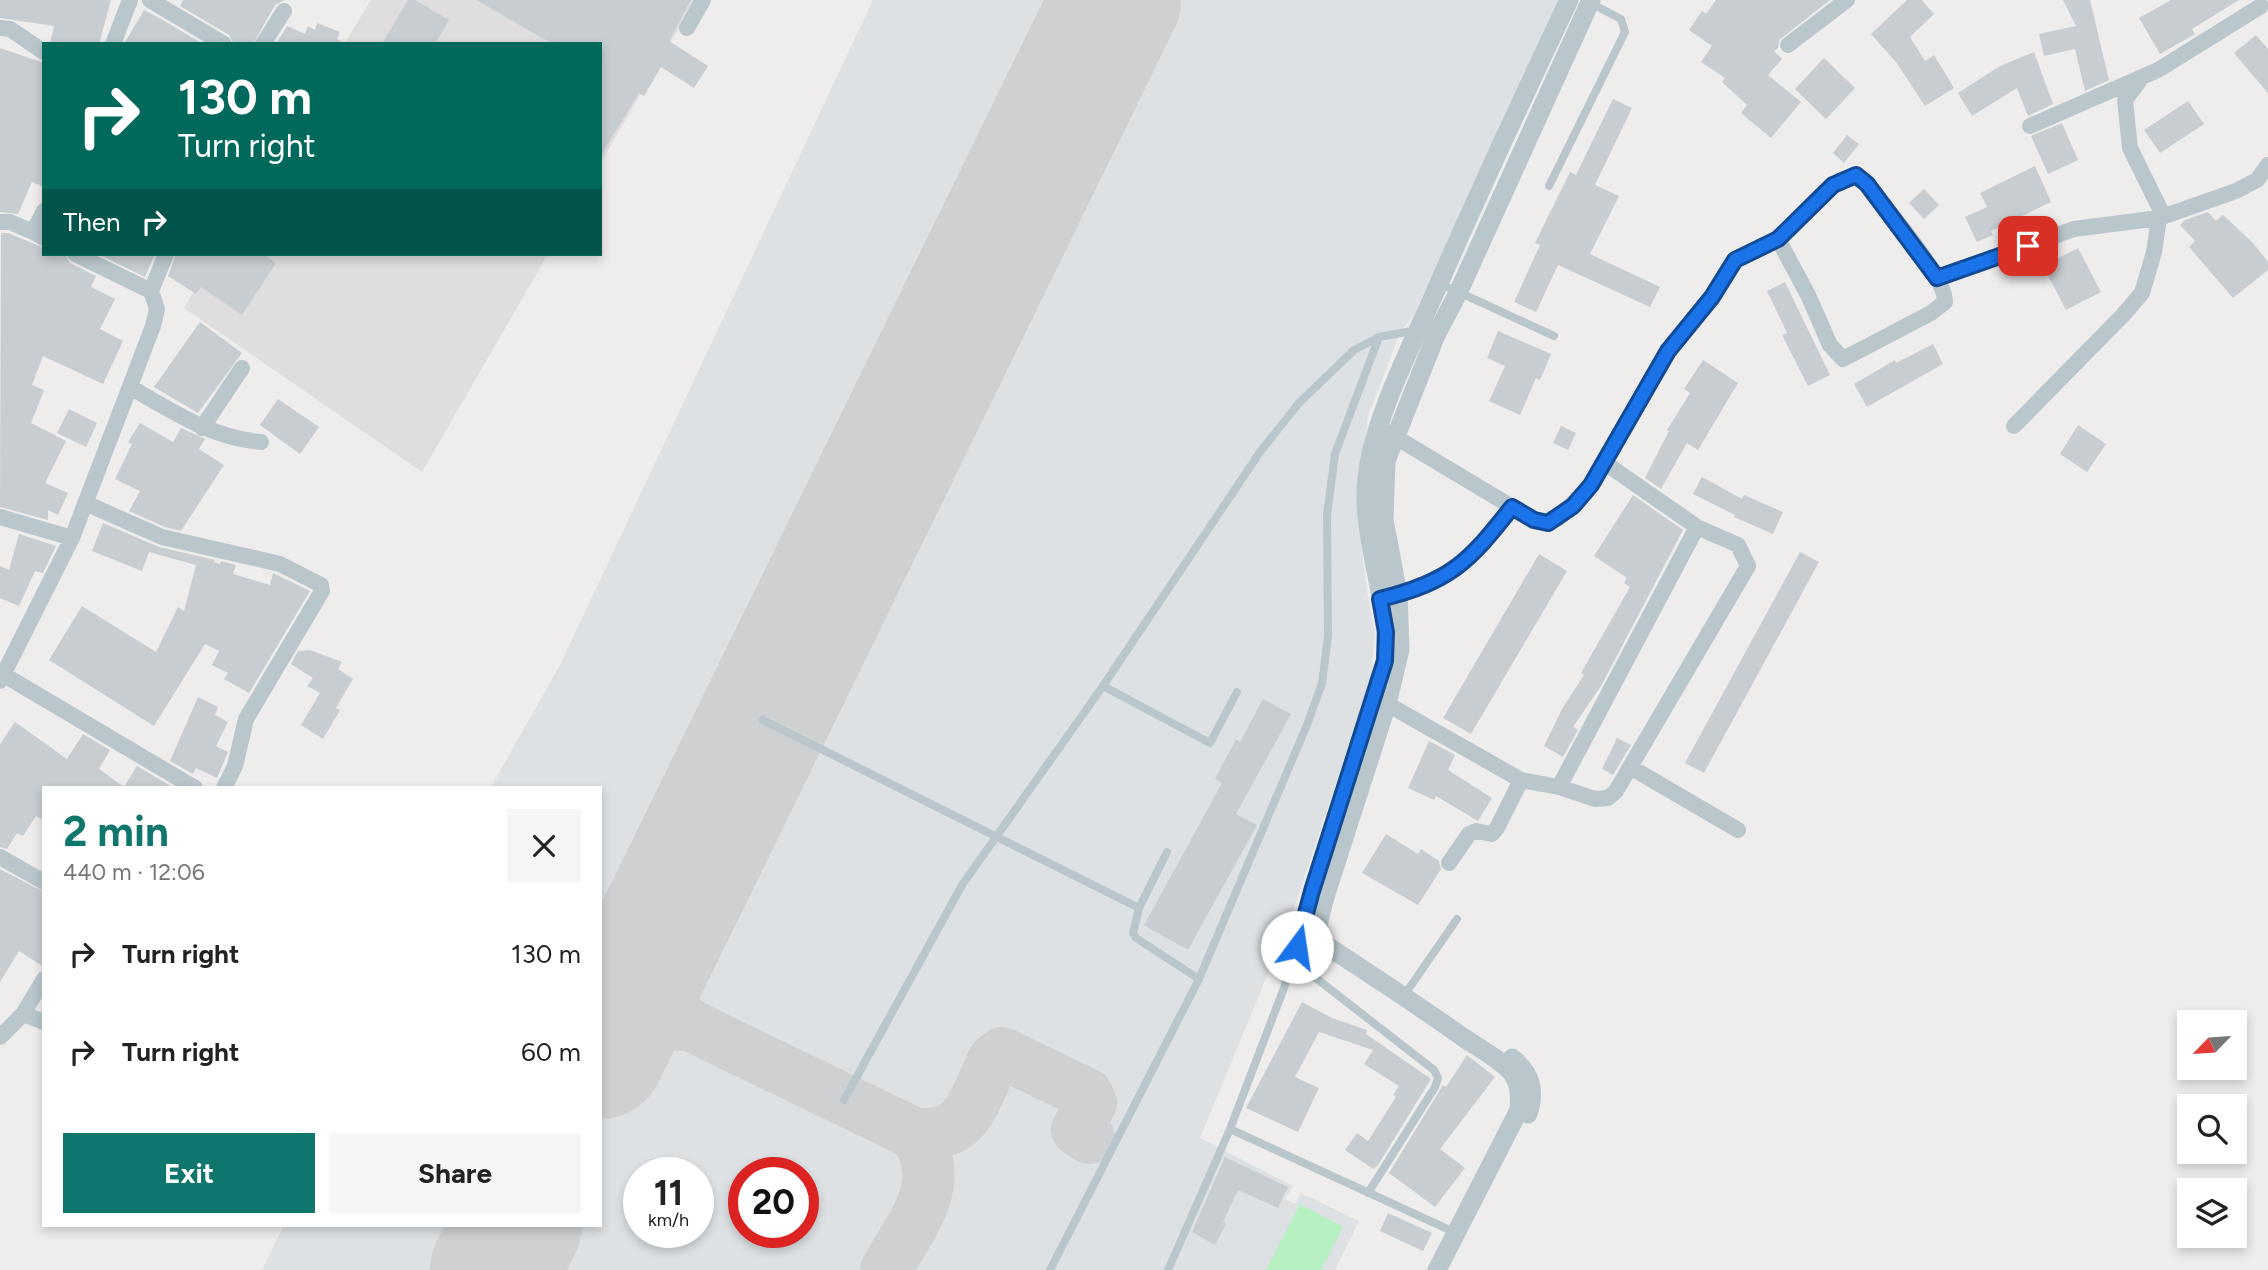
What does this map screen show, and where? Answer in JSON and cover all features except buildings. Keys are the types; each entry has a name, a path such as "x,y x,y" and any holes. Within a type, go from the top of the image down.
{"street":[{"path":"114,42 130,0"},
{"path":"150,0 221,42"},
{"path":"687,29 703,0"},
{"path":"1309,930 1324,900 1387,704 1400,649 1389,597 1384,520 1388,432 1427,332 1439,283 1478,192 1569,0"},
{"path":"1788,45 1847,0"},
{"path":"1427,332 1458,293 1588,1"},
{"path":"2029,126 2142,78 2180,58 2262,6"},
{"path":"264,42 284,11"},
{"path":"0,27 10,29 42,51"},
{"path":"2014,426 2123,316 2142,293 2161,216 2130,148 2125,100 2142,78"},
{"path":"1937,278 2074,229 2161,216 2236,191 2257,180 2268,165"},
{"path":"1388,432 1534,520 1548,523 1557,519 1579,499 1605,463 1668,351 1712,297 1735,260 1778,239 1833,185 1856,175 1867,184 1897,222 1937,278 1945,294 1945,302 1931,313 1843,359 1830,345 1778,239"},
{"path":"0,222 10,222 38,235"},
{"path":"79,256 151,291"},
{"path":"165,256 151,291 157,309 72,538 2,678 191,786"},
{"path":"202,428 242,368"},
{"path":"130,387 202,428 241,440 261,442"},
{"path":"1387,704 1521,780 1559,786 1595,799 1608,798 1632,768 1748,566 1738,545 1697,527 1605,463"},
{"path":"85,503 162,537 280,564 321,585 322,591 246,719 235,766 225,786"},
{"path":"1389,597 1460,567 1479,550 1512,507"},
{"path":"0,517 72,538"},
{"path":"1559,786 1697,527"},
{"path":"1309,930 1385,661 1389,597"},
{"path":"1632,768 1738,830"},
{"path":"1449,863 1469,834 1476,831 1492,834 1521,780"},
{"path":"0,857 42,881"},
{"path":"1309,930 1410,987 1525,1069 1532,1088 1529,1111 1449,1270"},
{"path":"1309,930 1492,1058 1512,1073 1516,1081 1520,1099 1519,1110 1454,1232 1437,1270"},
{"path":"0,1037 23,1014 42,982"},
{"path":"23,1014 42,1020"}],"lane":[{"path":"1549,186 1625,32 1621,19 1588,1"},
{"path":"1439,283 1554,336"},
{"path":"844,1100 961,885 1103,686 1260,452 1299,403 1330,371 1362,344 1379,337 1427,332"},
{"path":"1050,1270 1199,979 1307,725 1322,682 1328,636 1327,515 1335,454 1379,337"},
{"path":"1103,686 1210,743 1237,692"},
{"path":"763,720 1139,908"},
{"path":"1167,852 1139,908 1133,933 1136,939 1199,979"},
{"path":"1410,987 1457,919"},
{"path":"1168,1270 1230,1129 1294,961 1309,930"},
{"path":"1294,961 1434,1070 1438,1078 1435,1087 1368,1193"},
{"path":"1230,1129 1454,1232"}],"shaded area":[{"path":"371,0 695,0 602,161 602,42 345,42"},
{"path":"873,0 1562,0 1413,316 1400,333 1368,416 1357,512 1375,634 1371,678 1289,923 1200,1138 1293,1186 1285,1199 1295,1204 1301,1193 1359,1221 1335,1270 262,1270 283,1227 602,1227 602,786 492,786 560,665"},
{"path":"215,256 547,256 422,472 184,308"}],"green space":[{"path":"1300,1204 1343,1227 1321,1270 1266,1270"}],"taxiway":[{"path":"654,944 658,979 666,1000 690,1025"},
{"path":"602,1054 641,1028 661,1024 690,1025 915,1134 925,1153 927,1187 923,1204 886,1270"},
{"path":"915,1134 933,1134 948,1130 959,1123 974,1102 994,1059 1002,1053 1087,1094 1091,1103 1077,1130 1089,1138"}],"runway":[{"path":"602,1050 1116,0"},
{"path":"495,1270 516,1227"}],"route":[{"path":"1297,947 1349,770 1385,661 1386,632 1380,599 1444,576 1460,567 1479,550 1512,507 1534,520 1548,523 1573,506 1605,463 1668,351 1712,297 1725,272 1746,252 1778,239 1833,185 1856,175 1867,184 1937,278 2028,246"}]}
